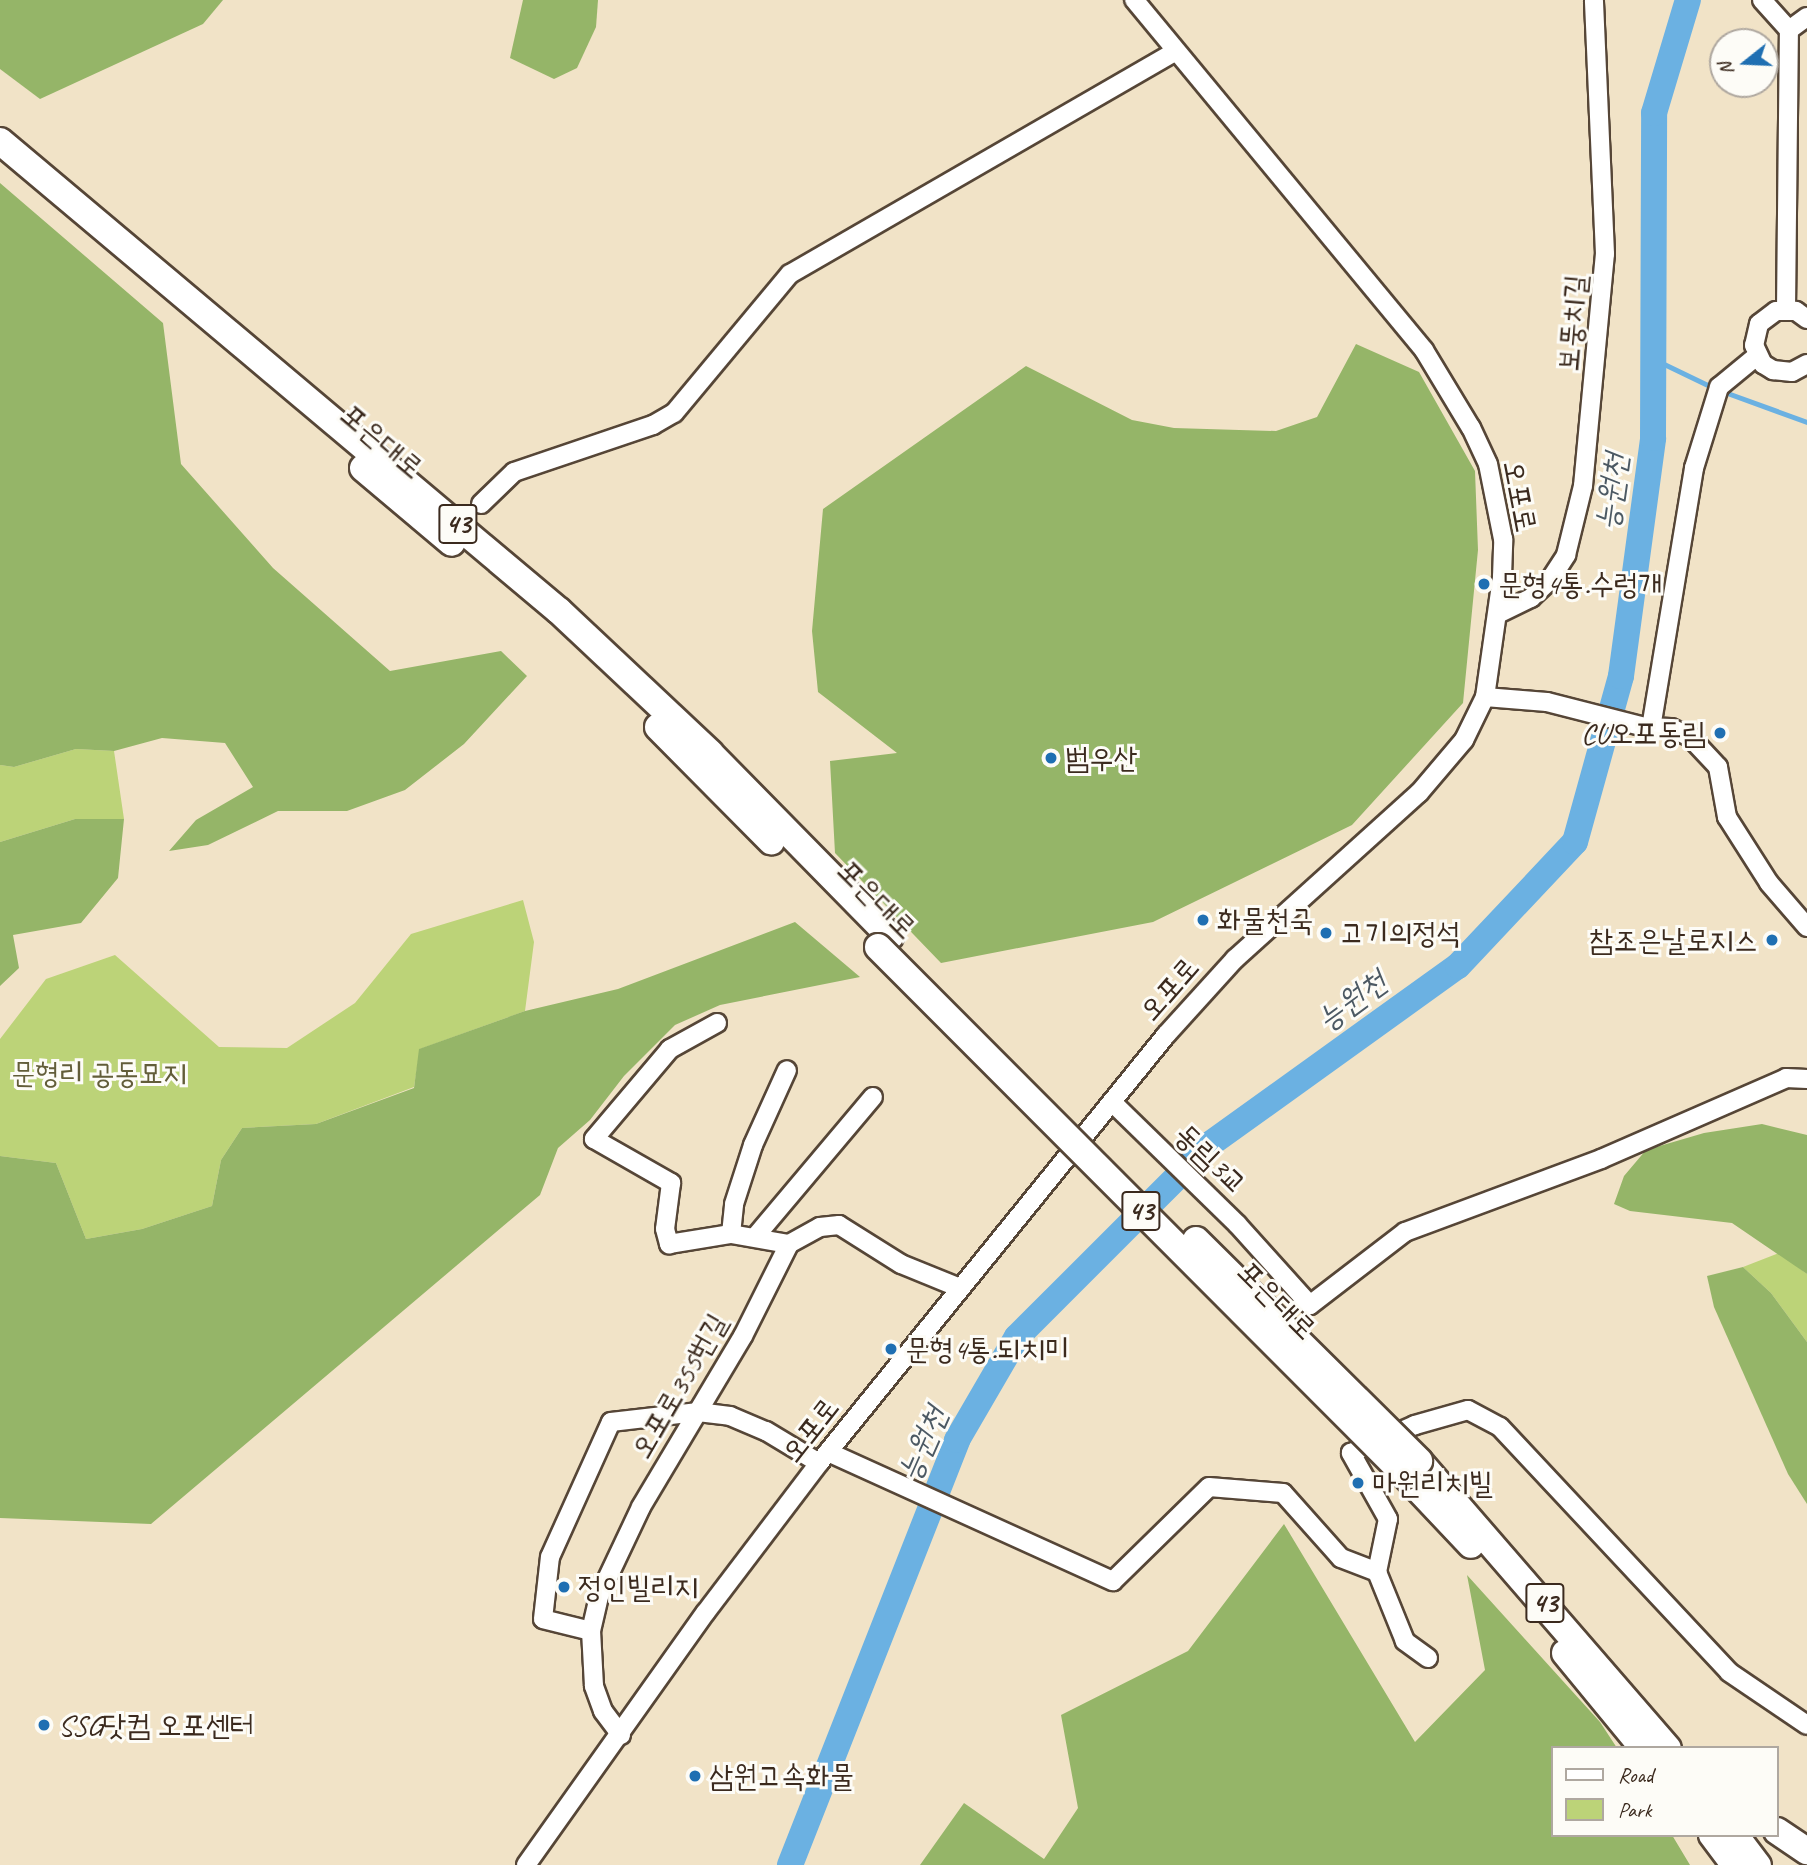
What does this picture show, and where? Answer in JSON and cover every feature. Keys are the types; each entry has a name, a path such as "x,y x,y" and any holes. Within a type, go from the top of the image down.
{"highway":[{"name":"포은대로","path":"0,141 559,611 710,753 884,942"},
{"name":"포은대로","path":"0,164 584,652 884,942"},
{"name":"43","path":"884,942 1552,1611 1666,1746"},
{"name":"43","path":"1412,1468 1641,1746"},
{"path":"1552,1611 1680,1746"},
{"path":"1779,1832 1807,1851"},
{"path":"1705,1837 1723,1865"},
{"path":"1714,1837 1735,1865"},
{"path":"1737,1837 1758,1865"}],"street":[{"name":"오포로","path":"526,1865 706,1612 823,1458 1112,1101 1235,959 1387,824 1445,764 1477,720 1485,697 1498,614 1503,539 1488,464 1449,386 1134,0"},
{"name":"보뚱치길","path":"1498,614 1531,598 1550,580 1566,555 1583,486 1605,254 1594,0"},
{"path":"1762,0 1789,30 1786,309"},
{"path":"1789,30 1807,17"},
{"path":"481,505 514,472 653,425 674,413 790,274 1175,52"},
{"path":"1805,370 1773,370 1758,355 1754,345 1759,324 1766,316 1786,309 1807,319"},
{"path":"1648,728 1694,468 1719,387 1758,355"},
{"path":"1485,697 1547,702 1648,728 1671,728 1690,737 1718,768 1727,817 1769,883 1807,927"},
{"path":"717,1023 670,1049 594,1139 671,1183 665,1229 668,1244 731,1234 789,1244 820,1227 839,1225 901,1264 960,1288"},
{"path":"731,1234 734,1204 752,1146 787,1070"},
{"name":"동림3교","path":"1112,1101 1237,1224 1310,1306 1405,1232 1601,1159 1786,1078 1807,1079"},
{"path":"755,1237 873,1097"},
{"name":"오포로355번길","path":"621,1735 603,1711 594,1686 591,1631 599,1596 641,1507 698,1412 789,1244"},
{"path":"1427,1658 1405,1640 1377,1572 1388,1519 1351,1453 1415,1425 1468,1410 1500,1427 1730,1672 1807,1725"},
{"path":"591,1631 543,1619 550,1557 611,1422 698,1412 730,1416 823,1458 882,1478 1113,1581 1209,1487 1283,1493 1342,1558 1377,1572"}],"green space":[{"path":"0,0 223,0 203,24 40,99 0,69"},
{"path":"523,0 598,0 596,27 577,68 554,79 510,58"},
{"path":"0,183 163,323 181,464 273,568 390,671 501,651 527,676 464,744 405,790 347,811 278,811 208,845 169,851 196,820 253,787 225,743 162,738 114,751 76,749 14,767 0,765"},
{"path":"1356,344 1419,372 1475,471 1478,550 1463,703 1352,825 1153,922 941,963 835,853 830,761 897,753 818,692 812,631 823,509 1026,366 1132,420 1174,428 1276,431 1317,417"},
{"path":"76,749 114,751 124,819 75,819 0,842 0,765 14,767"},
{"path":"75,819 124,819 118,878 81,923 13,935 19,968 0,986 0,842"},
{"name":"문형리 공동묘지","path":"523,900 534,942 525,1011 420,1049 414,1087 316,1124 242,1128 221,1160 212,1206 142,1229 86,1239 56,1163 0,1156 0,1039 46,979 115,955 219,1047 287,1048 355,1003 411,934"},
{"path":"795,922 860,977 720,1005 675,1025 624,1076 590,1120 558,1148 540,1195 151,1524 0,1518 0,1156 56,1163 86,1239 142,1229 212,1206 221,1160 242,1128 316,1124 414,1088 419,1049 525,1011 618,989"},
{"path":"1762,1124 1807,1135 1807,1274 1732,1223 1630,1211 1614,1204 1624,1176 1646,1150 1704,1133"},
{"path":"1779,1253 1807,1274 1807,1342 1771,1293 1743,1267"},
{"path":"1743,1267 1771,1293 1807,1342 1807,1504 1788,1474 1714,1307 1707,1276"},
{"path":"1284,1524 1415,1742 1485,1670 1467,1575 1600,1722 1616,1746 1552,1746 1552,1837 1673,1837 1690,1865 920,1865 964,1803 1044,1859 1078,1808 1061,1715 1188,1651"}],"waterway":[{"name":"능원천","path":"790,1865 957,1440 1017,1337 1210,1144 1458,966 1575,842 1621,676 1653,438 1654,113 1688,0"},
{"path":"1656,360 1714,388"},
{"path":"1722,391 1807,422"}],"place":[{"name":"문형4통.수렁개","path":"1484,584"},
{"name":"CU오포동림","path":"1720,733"},
{"name":"범우산","path":"1051,758"},
{"name":"화물천국","path":"1203,920"},
{"name":"고기의정석","path":"1326,933"},
{"name":"참조은날로지스","path":"1772,940"},
{"name":"문형4통.되치미","path":"891,1349"},
{"name":"마원리치빌","path":"1358,1483"},
{"name":"정인빌리지","path":"564,1587"},
{"name":"SSG닷컴 오포센터","path":"44,1725"},
{"name":"삼원고속화물","path":"695,1776"}]}
